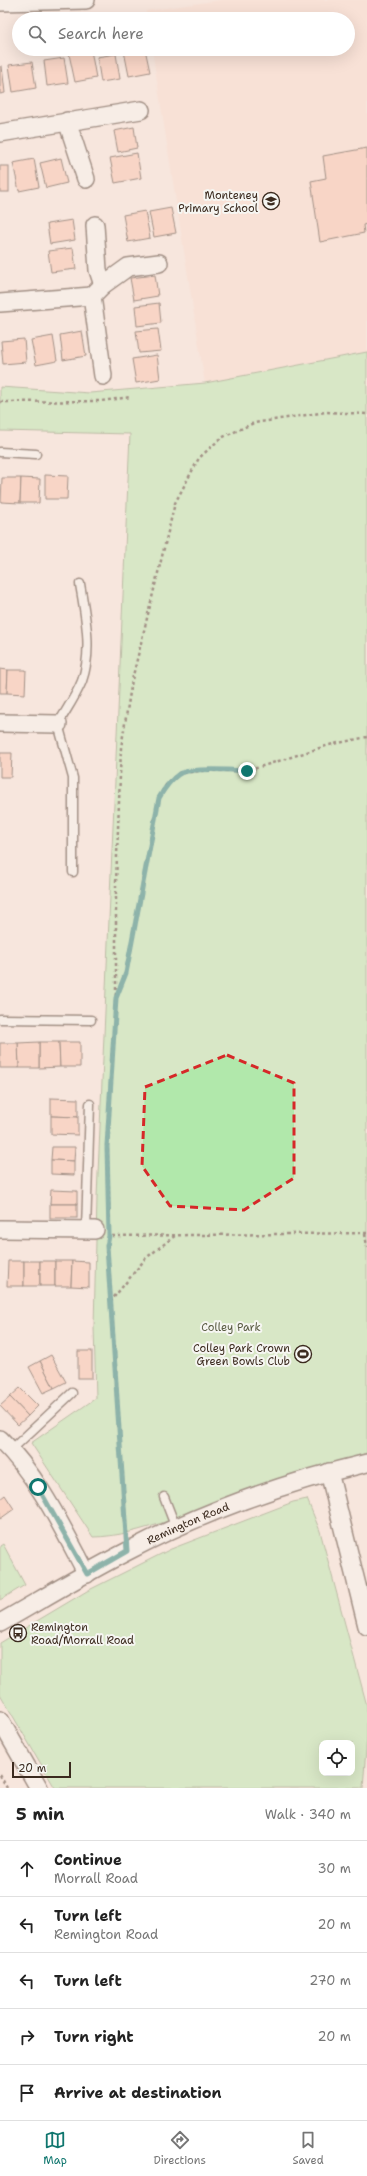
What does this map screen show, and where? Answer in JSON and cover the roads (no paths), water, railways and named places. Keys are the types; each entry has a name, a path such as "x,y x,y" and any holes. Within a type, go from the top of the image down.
{"street":[{"path":"0,2 86,0"},
{"path":"0,133 140,110"},
{"path":"67,121 86,179"},
{"path":"95,225 98,270 97,290 103,376"},
{"path":"0,303 97,290 128,267 160,262"},
{"path":"0,723 58,724"},
{"path":"0,1229 97,1227"},
{"path":"6,1444 49,1506 87,1574"},
{"name":"Remington Road","path":"0,1623 127,1551 176,1528 240,1502 329,1472 367,1463"},
{"path":"329,1472 367,1626"},
{"path":"0,1720 39,1788"}],"lane":[{"path":"0,452 36,454"},
{"path":"74,872 73,778 58,724 82,681 88,656 86,622 80,584"},
{"path":"0,1019 91,1020"},
{"path":"90,1104 97,1227"},
{"path":"6,1444 72,1393"},
{"path":"164,1496 176,1528"}],"place":[{"name":"Monteney Primary School","path":"271,201"},
{"name":"Colley Park Crown Green Bowls Club","path":"303,1354"},
{"name":"Remington Road/Morrall Road","path":"18,1633"}],"park label":[{"name":"Colley Park","path":"231,1327"}]}
